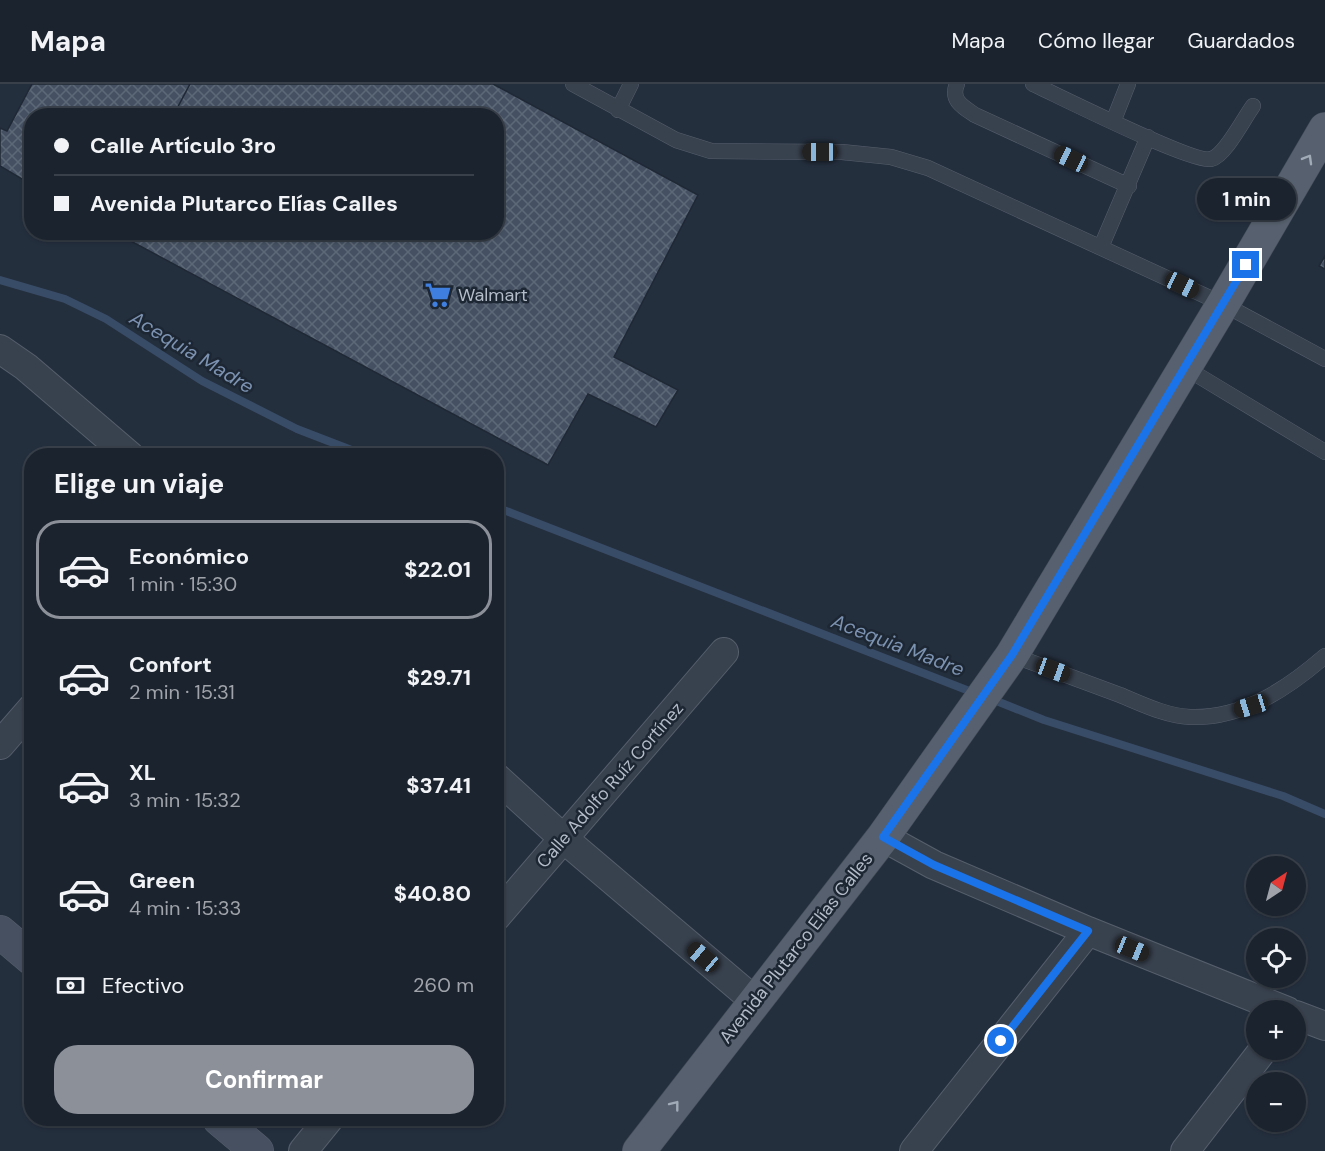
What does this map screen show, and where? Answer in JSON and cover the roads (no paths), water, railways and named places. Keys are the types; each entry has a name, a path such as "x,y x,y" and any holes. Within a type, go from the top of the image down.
{"main road":[{"name":"Avenida Plutarco Elías Calles","path":"639,1151 883,837 1004,666 1223,304 1325,129"}],"street":[{"path":"0,349 26,367 121,448"},
{"name":"Calle Adolfo Ruíz Cortínez","path":"504,908 724,652"},
{"path":"0,745 24,717"},
{"path":"504,784 755,1001"},
{"path":"883,837 934,865 1088,931 1260,1000"},
{"path":"915,1151 1088,931"},
{"path":"0,932 24,952"},
{"path":"1306,1019 1325,1026"},
{"path":"1185,1151 1255,1060"},
{"path":"227,1126 257,1151"},
{"path":"303,1151 323,1126"}],"lane":[{"path":"573,84 676,140 711,151 842,152 891,157 913,162 1223,304 1325,359"},
{"path":"618,110 631,84"},
{"path":"957,84 954,91 956,100 975,116 1129,186"},
{"path":"1033,84 1148,138 1197,158 1209,160 1225,148 1253,106"},
{"path":"1113,122 1128,84"},
{"path":"1101,247 1148,138"},
{"path":"1184,367 1325,452"},
{"path":"1004,666 1188,717 1219,715 1251,706 1283,690 1325,656"}],"waterway":[{"name":"Acequia Madre","path":"0,280 65,299 106,319 202,381 297,429 346,448"},
{"name":"Acequia Madre","path":"504,510 977,694"},
{"name":"Acequia Madre","path":"989,698 1044,720 1283,796 1325,814"}],"place":[{"name":"Walmart","path":"438,295"}]}
